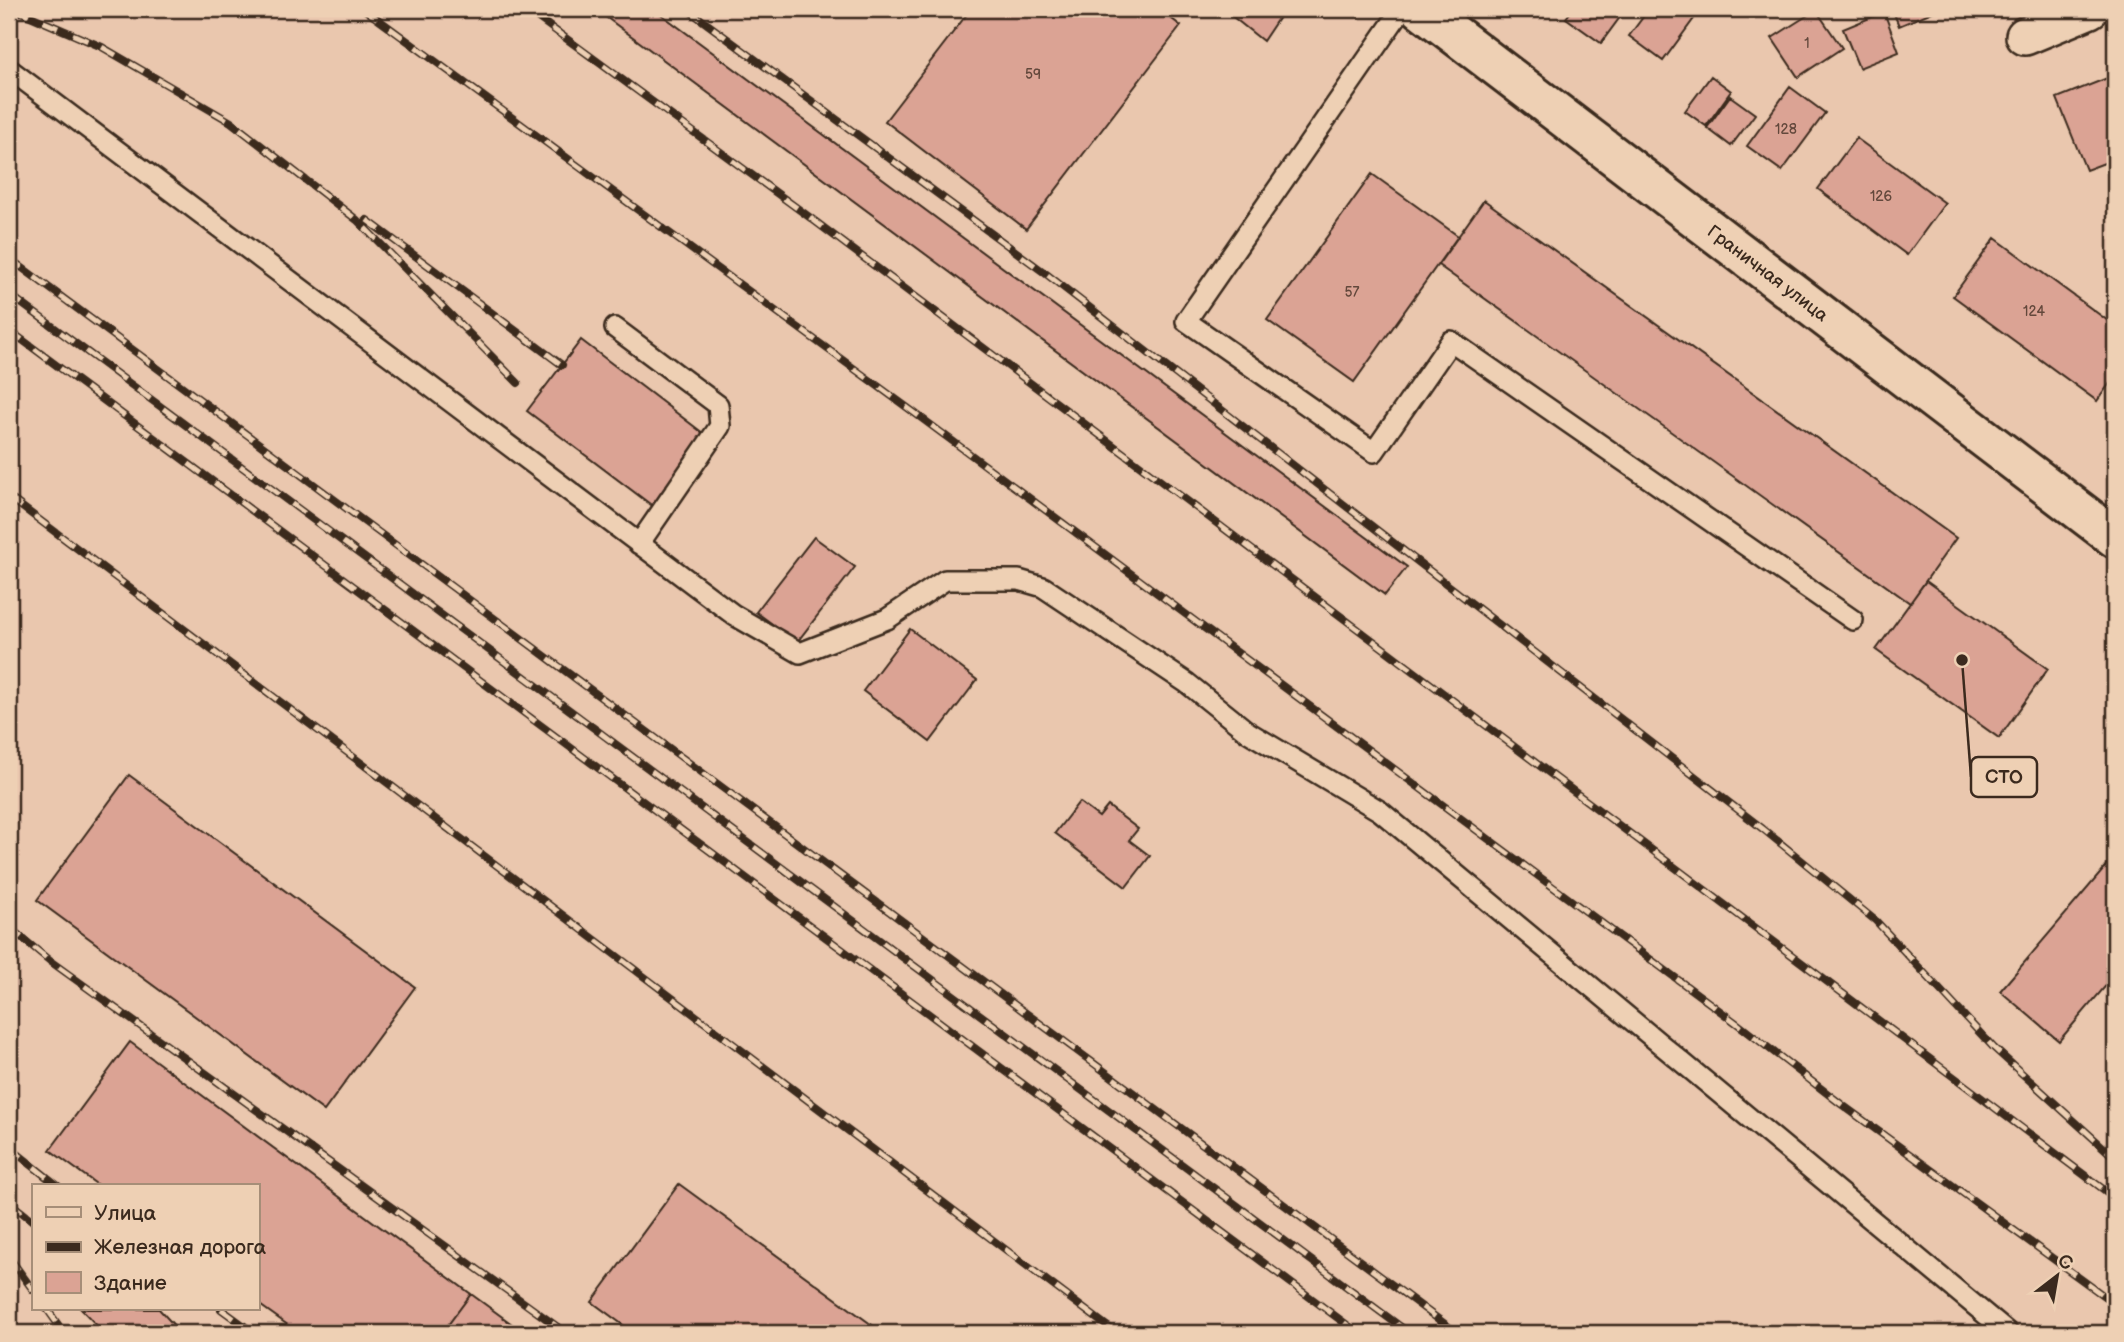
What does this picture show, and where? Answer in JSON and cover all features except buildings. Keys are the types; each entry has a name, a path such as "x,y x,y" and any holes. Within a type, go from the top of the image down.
{"main road":[{"name":"Граничная улица","path":"1421,9 2115,538"}],"street":[{"path":"2025,36 2090,9"}],"lane":[{"path":"1402,9 1186,321 1374,452 1451,341 1853,620"},
{"path":"9,69 734,615 800,653 887,619 945,580 1018,580 1044,587 1187,682 1248,732 1380,811 2008,1333"},
{"path":"615,328 718,405 720,426 639,544"}],"railway":[{"path":"14,9 102,47 231,122 357,220 518,383"},
{"path":"364,9 912,411 1739,1025 1841,1104 2115,1304"},
{"path":"526,9 812,219 2115,1198"},
{"path":"687,9 1045,273 1763,829 1876,921 1994,1048 2115,1158"},
{"path":"367,220 562,365"},
{"path":"9,258 1457,1333"},
{"path":"9,294 1409,1333"},
{"path":"9,330 1358,1333"},
{"path":"9,497 1116,1333"},
{"path":"9,927 50,961 566,1333"},
{"path":"9,1147 55,1184"},
{"path":"9,1202 32,1220"},
{"path":"9,1257 32,1289"},
{"path":"48,1310 64,1333"},
{"path":"222,1310 254,1333"}],"place":[{"name":"СТО","path":"1962,660"}]}
